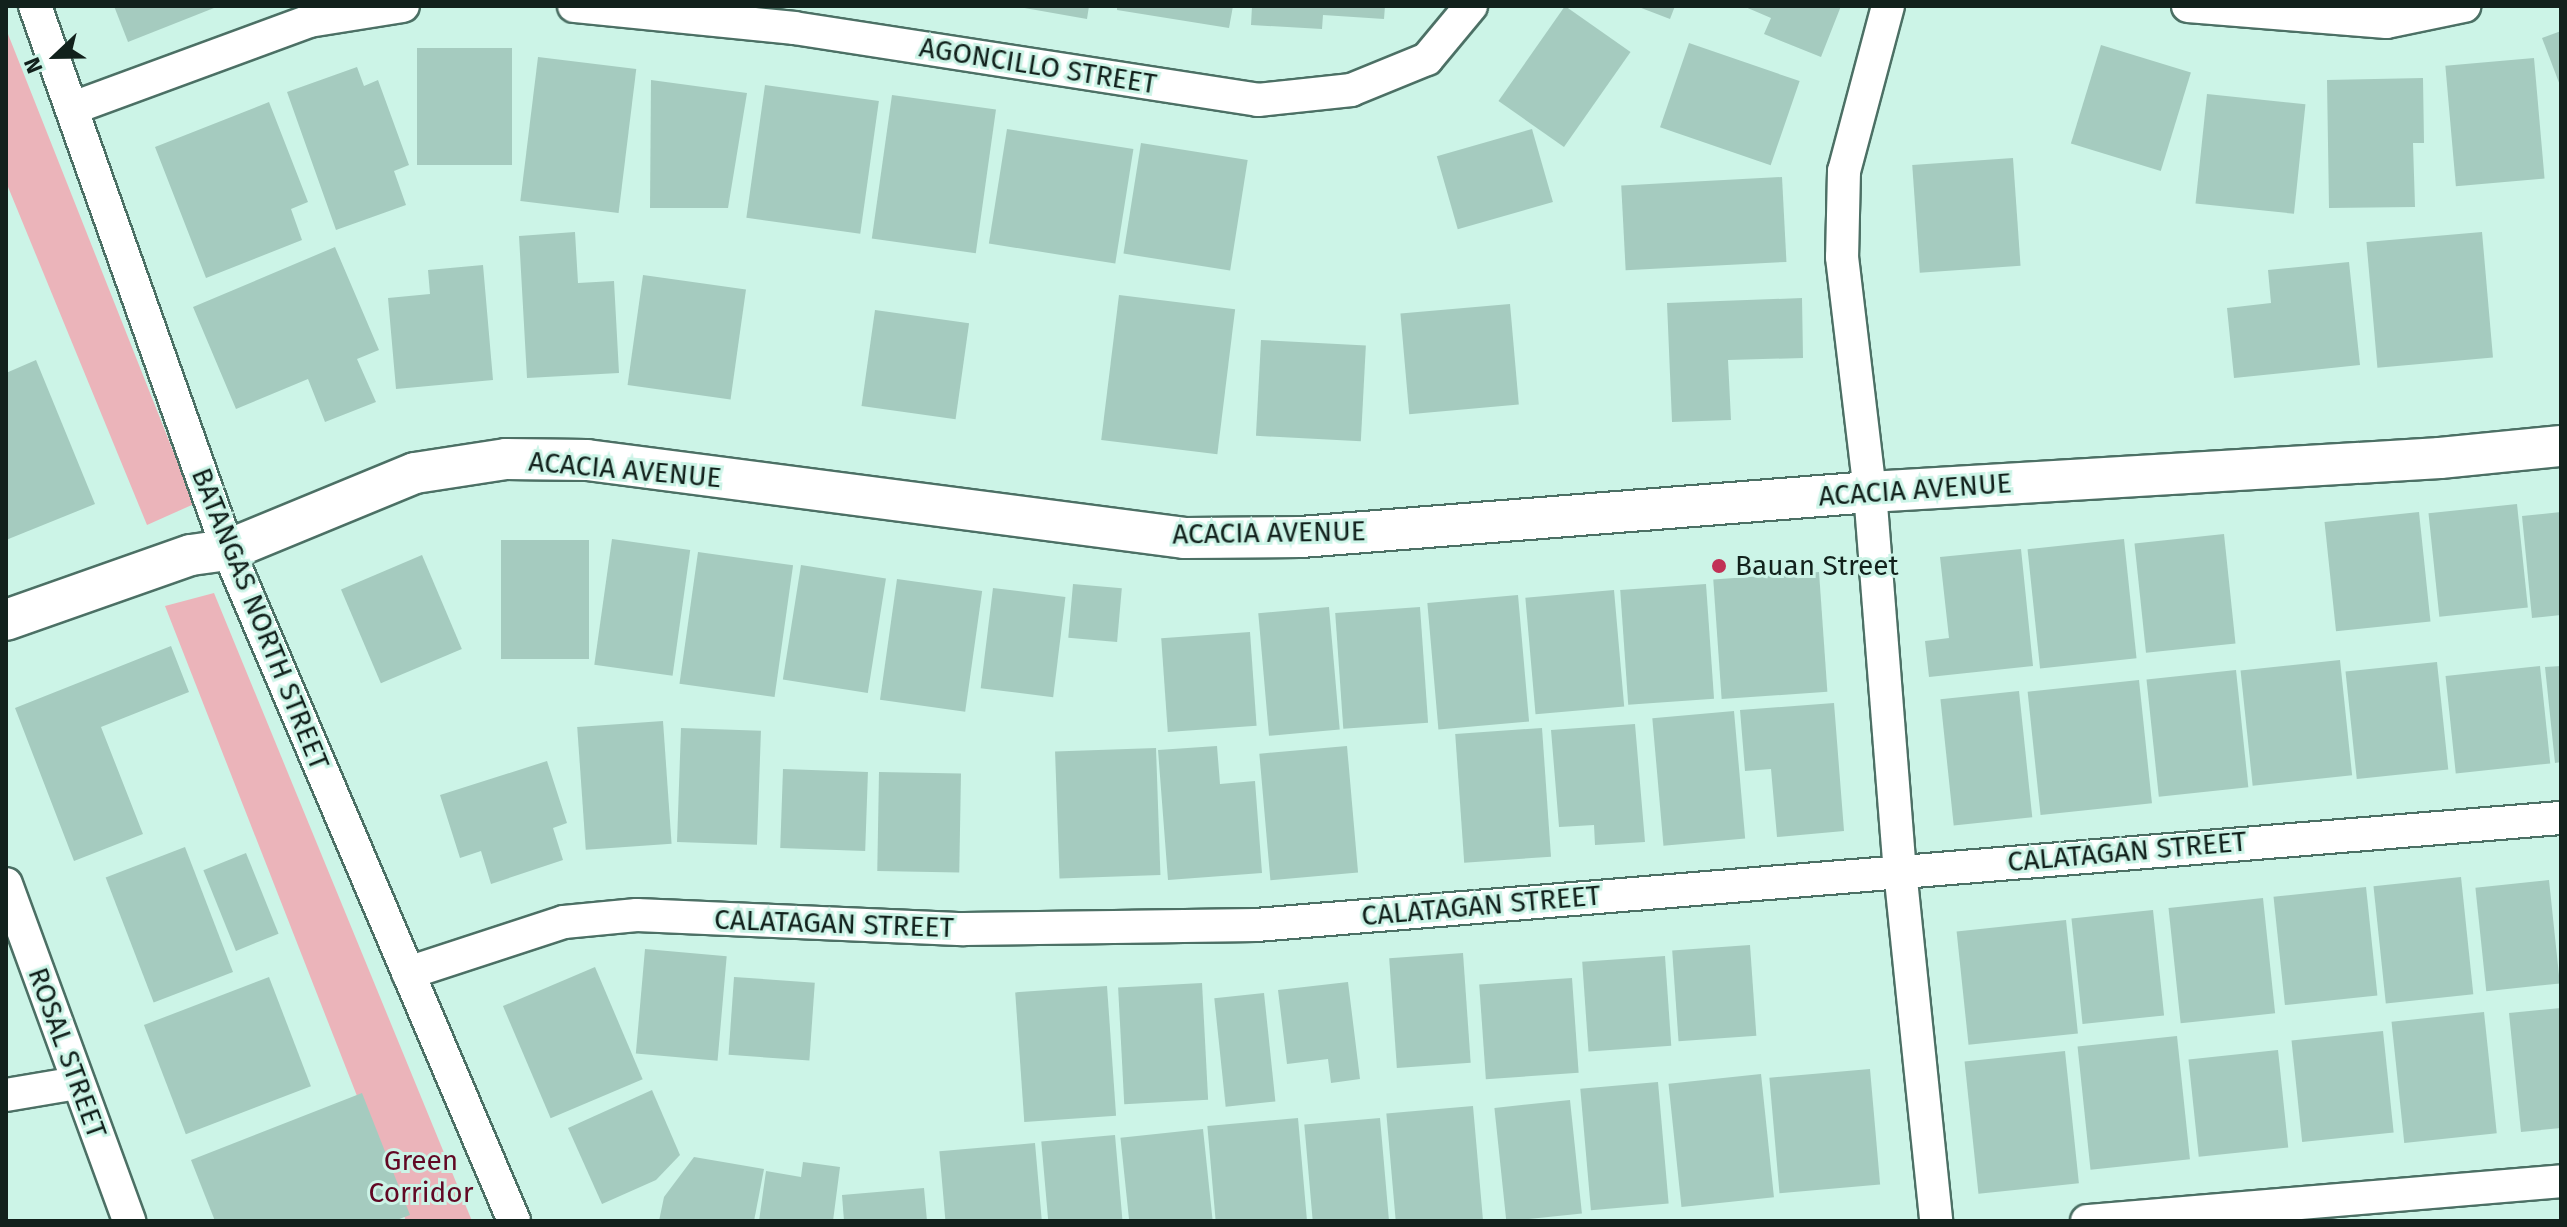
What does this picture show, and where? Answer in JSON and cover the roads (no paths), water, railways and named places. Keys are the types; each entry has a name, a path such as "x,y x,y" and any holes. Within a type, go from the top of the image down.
{"street":[{"name":"BATANGAS NORTH STREET","path":"35,6 228,550 514,1221"},
{"path":"73,108 309,21 403,6"},
{"name":"AGONCILLO STREET","path":"574,6 794,28 1258,100 1351,90 1427,59 1471,6"},
{"path":"1888,6 1844,171 1842,257 1870,492 1900,870 1936,1221"},
{"path":"2188,6 2386,22 2464,6"},
{"name":"ACACIA AVENUE","path":"6,620 191,555 228,550 415,473 506,459 587,460 1184,538 1301,537 1870,492 2440,458 2561,446"},
{"name":"CALATAGAN STREET","path":"408,973 564,922 637,915 964,929 1256,925 2561,818"},
{"name":"ROSAL STREET","path":"6,884 129,1221"},
{"path":"6,1095 77,1083"},
{"path":"2087,1221 2561,1181"}],"place":[{"name":"Bauan Street","path":"1719,566"}],"park label":[{"name":"Green Corridor","path":"421,1177"}]}
